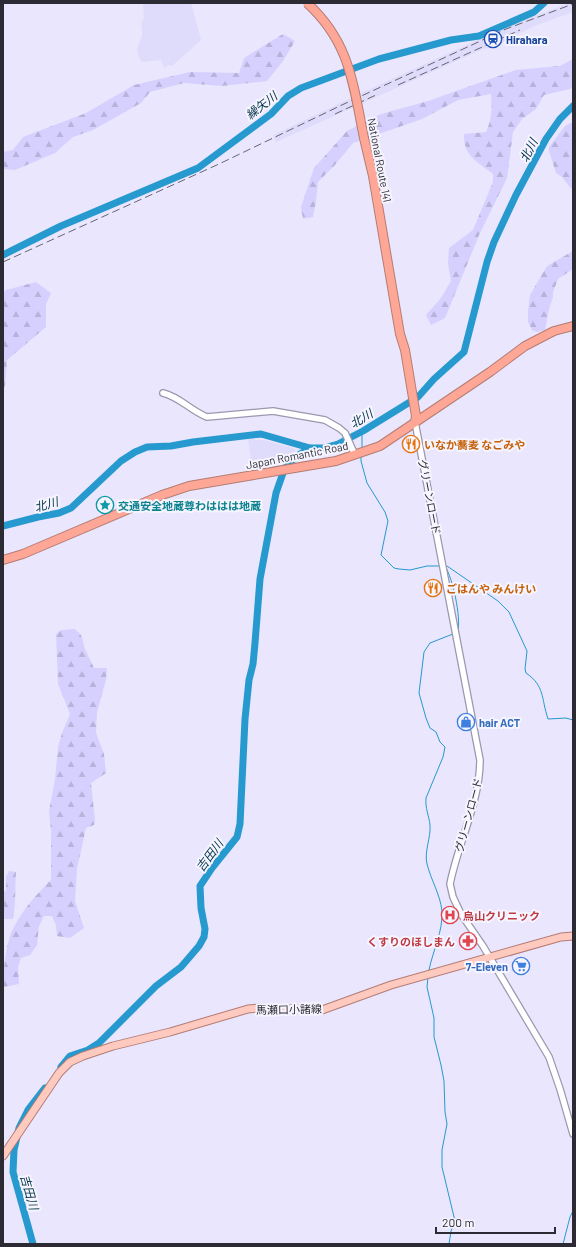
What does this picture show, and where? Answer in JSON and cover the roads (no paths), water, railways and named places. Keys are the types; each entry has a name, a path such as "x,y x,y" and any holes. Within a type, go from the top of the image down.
{"highway":[{"name":"National Route 141","path":"307,3 328,25 342,47 350,72 372,176 404,350 413,409 416,416 415,422"},
{"name":"Japan Romantic Road","path":"3,560 23,554 162,495 189,486 321,463 355,455 380,446 490,372 525,346 554,331 573,326"}],"main road":[{"name":"馬瀬口小諸線","path":"3,1156 59,1073 70,1062 84,1056 113,1046 170,1032 248,1009 322,1010 378,989 561,937 573,936"}],"street":[{"path":"163,393 172,395 207,417 273,411 324,420 340,428 345,433 352,445 355,455"},
{"name":"グリーンロード","path":"415,422 480,760 480,773 476,791 450,884 453,897 462,914 549,1057 573,1134"}],"waterway":[{"name":"繰矢川","path":"3,255 61,226 198,168 271,114 288,96 301,88 379,59 451,40 479,36 534,12 544,3"},
{"name":"北川","path":"3,526 59,513 71,508 121,461 135,452 147,447 171,446 261,434 310,448 324,448 338,444 363,431 418,397 434,379 464,352 487,262 494,242 516,195 546,139 560,119 573,106"},
{"path":"362,449 363,431"},
{"name":"吉田川","path":"287,465 297,456 310,448"},
{"path":"361,456 367,483 385,512 388,521 381,555 394,568 399,569 410,570 427,566 440,566"},
{"name":"吉田川","path":"61,1067 70,1056 88,1050 99,1043 156,986 181,967 199,946 204,937 205,929 201,908 200,886 212,868 237,837 240,824 245,719 249,680 253,664 260,579 276,493 283,473"},
{"path":"445,566 456,598 459,625 458,632"},
{"path":"447,566 498,601 509,612 527,651 526,673 532,678 542,693 548,719 566,718 573,720"},
{"path":"429,970 441,926 442,911 426,859 430,830 426,798 443,757 445,747 440,742 436,732 430,728 419,693 424,652 430,643 453,634"},
{"path":"428,977 427,987 434,1018 434,1037 444,1081 447,1124 442,1150 442,1167 455,1221 451,1231 449,1244"},
{"name":"吉田川","path":"33,1244 13,1172 14,1150 19,1128 28,1110 45,1088"},
{"path":"563,1244 573,1211"}],"railway":[{"path":"3,262 219,164 506,29 573,4"},
{"path":"398,85 520,30"},
{"path":"335,114 376,95"}],"place":[{"name":"Hirahara","path":"493,39"},
{"name":"いなか蕎麦 なごみや","path":"411,444"},
{"name":"交通安全地蔵尊わははは地蔵","path":"105,505"},
{"name":"ごはんや みんけい","path":"433,588"},
{"name":"hair ACT","path":"466,722"},
{"name":"烏山クリニック","path":"450,915"},
{"name":"くすりのほしまん","path":"468,941"},
{"name":"7-Eleven","path":"521,966"}]}
